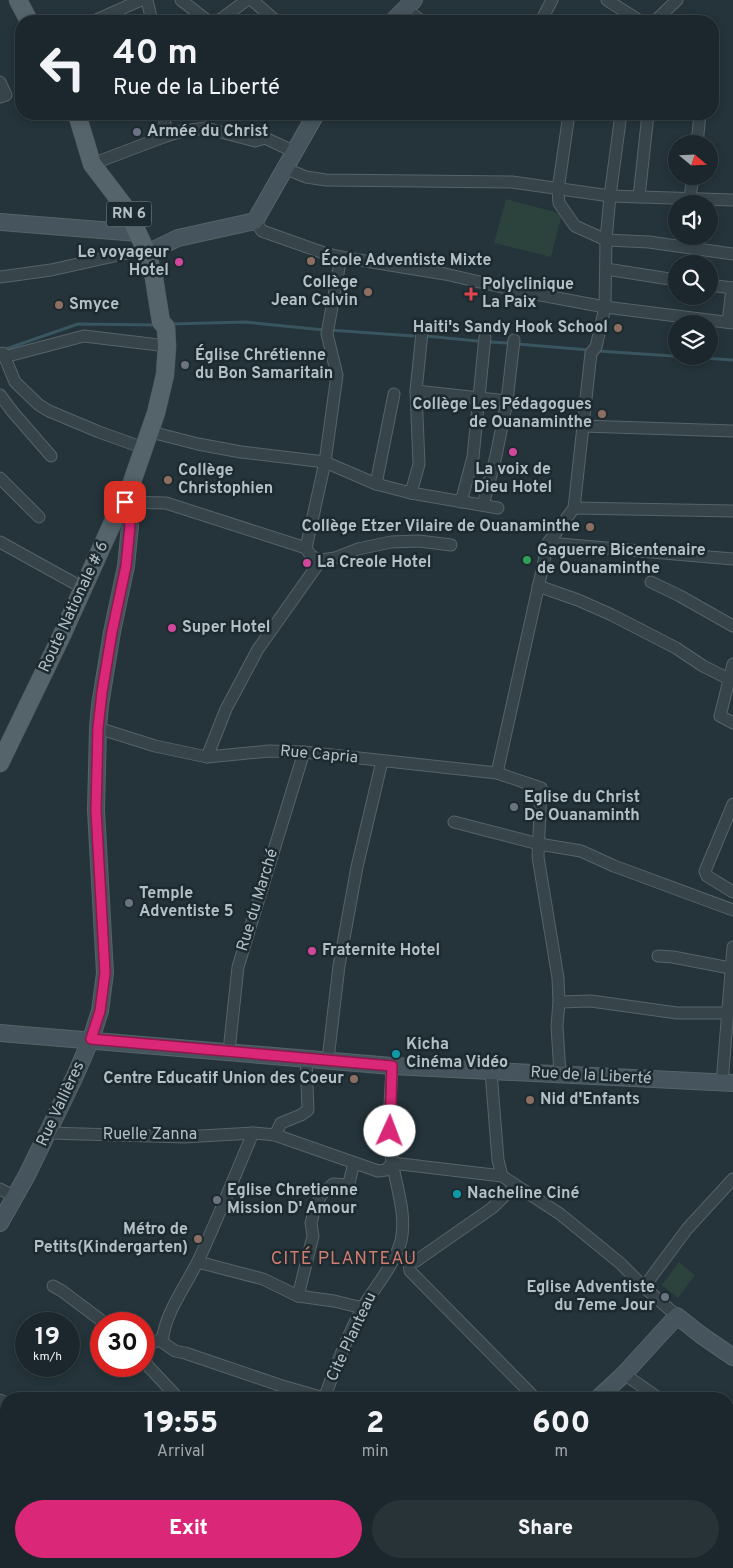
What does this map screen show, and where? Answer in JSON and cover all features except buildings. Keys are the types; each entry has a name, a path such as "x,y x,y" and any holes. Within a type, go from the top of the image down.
{"main road":[{"path":"18,0 26,15"},
{"name":"Route Nationale # 6","path":"0,763 117,513 125,502 148,440 164,375 167,346 154,278 147,253 127,210 92,164 79,120"}],"street":[{"path":"107,15 141,0"},
{"path":"147,0 151,15"},
{"path":"181,0 200,15"},
{"path":"226,15 247,0"},
{"path":"252,0 269,15"},
{"path":"544,15 552,0"},
{"path":"607,0 631,15"},
{"path":"662,15 677,0"},
{"path":"399,15 410,4 418,15"},
{"path":"0,82 6,95 0,97"},
{"path":"165,120 166,136"},
{"path":"147,253 178,238 255,221 313,120"},
{"path":"568,120 558,190 559,203 575,226 606,240 649,242 733,254"},
{"path":"496,773 548,543 574,508 593,350 605,307 606,240 620,120"},
{"path":"639,197 647,120"},
{"path":"698,135 699,120"},
{"path":"92,164 166,136 182,131 206,128 255,141 265,138 295,152"},
{"path":"284,168 306,177 326,180 512,182 610,196 668,198"},
{"path":"718,199 733,200"},
{"path":"255,221 262,231 324,253 341,257 445,274 519,291 668,317"},
{"path":"0,222 138,233"},
{"path":"0,277 50,270 128,253"},
{"path":"306,548 325,462 338,375 327,330 341,257"},
{"path":"606,269 668,279"},
{"path":"718,286 732,288 731,323 718,322"},
{"path":"411,493 419,464 416,391 422,332"},
{"path":"167,346 84,336 2,356 15,382 39,405 99,432 325,462 376,484 411,493 498,508"},
{"path":"461,502 472,457 485,337"},
{"path":"483,505 496,456 507,400 514,340"},
{"path":"416,391 507,400"},
{"path":"376,484 394,394"},
{"path":"0,395 51,456"},
{"path":"583,426 733,431"},
{"path":"0,479 39,516"},
{"path":"125,502 166,503 306,548 311,556 320,560 335,558 391,542 419,541 451,545"},
{"name":"Rue Vallières","path":"0,1223 48,1133 91,1039 100,1011 105,973 96,810 98,728 112,632 126,566 130,526 125,502"},
{"path":"574,508 733,511"},
{"path":"0,542 83,588"},
{"path":"548,543 733,559"},
{"path":"207,757 226,709 258,649 320,560"},
{"path":"651,582 733,626"},
{"path":"538,586 578,600 612,615 676,648 703,666 729,679"},
{"path":"733,664 720,716 733,723"},
{"name":"Rue Capria","path":"98,728 155,746 207,757 269,751 304,752 496,773 541,788 539,844"},
{"name":"Rue du Marché","path":"229,1051 238,967 304,752"},
{"path":"328,1060 340,957 357,867 382,761"},
{"path":"733,804 705,870 707,876 733,892"},
{"path":"454,822 539,844 581,851 614,866 733,910"},
{"path":"539,844 538,857 558,978 557,1026 560,1074"},
{"path":"727,1083 728,1013 733,947"},
{"path":"658,956 673,956 731,971"},
{"path":"559,1002 591,1001 677,1013 728,1013"},
{"name":"Rue de la Liberté","path":"0,1032 392,1066 727,1083"},
{"path":"275,1135 281,1123 308,1110 306,1058"},
{"name":"Cite Planteau","path":"326,1392 340,1354 363,1308 396,1254 400,1242 403,1227 402,1210 392,1163 390,1138 392,1066"},
{"path":"491,1072 498,1160 502,1176"},
{"name":"Ruelle Zanna","path":"48,1133 184,1137 252,1133 275,1135 378,1171 386,1170 392,1163"},
{"path":"252,1133 226,1200 198,1262 169,1314 163,1331 162,1342 175,1351 303,1392"},
{"path":"298,1296 313,1236 311,1223 314,1211 321,1195 333,1184 346,1185 349,1182 354,1163"},
{"path":"392,1163 502,1176 560,1214 620,1263 677,1316 733,1357"},
{"path":"644,1287 687,1229 733,1179"},
{"path":"409,1263 416,1261 492,1208 515,1186"},
{"path":"0,1189 15,1197"},
{"path":"396,1254 409,1263 410,1271 529,1392"},
{"path":"198,1262 263,1279 298,1296 334,1301 363,1308"},
{"path":"53,1286 90,1312"},
{"path":"605,1392 624,1374 677,1316"},
{"path":"155,1342 163,1338"},
{"path":"155,1374 172,1392"},
{"path":"624,1374 650,1392"}],"green space":[{"path":"506,199 562,214 551,257 494,243"},
{"path":"679,1262 695,1275 678,1298 662,1285"}],"waterway":[{"path":"171,324 245,322 324,330"},
{"path":"3,350 78,324 157,325"},
{"path":"330,330 413,336"},
{"path":"426,336 477,341"},
{"path":"488,342 508,343"},
{"path":"517,344 589,350"},
{"path":"598,351 733,360"}],"place":[{"name":"Armée du Christ","path":"137,132"},
{"name":"École Adventiste Mixte","path":"311,261"},
{"name":"Le voyageur Hotel","path":"179,262"},
{"name":"Collège Jean Calvin","path":"368,292"},
{"name":"Polyclinique La Paix","path":"471,294"},
{"name":"Smyce","path":"59,305"},
{"name":"Haiti's Sandy Hook School","path":"618,328"},
{"name":"Église Chrétienne du Bon Samaritain","path":"185,365"},
{"name":"Collège Les Pédagogues de Ouanaminthe","path":"602,414"},
{"name":"La voix de Dieu Hotel","path":"513,452"},
{"name":"Collège Christophien","path":"168,480"},
{"name":"Collège Etzer Vilaire de Ouanaminthe","path":"590,527"},
{"name":"Gaguerre Bicentenaire de Ouanaminthe","path":"527,560"},
{"name":"La Creole Hotel","path":"307,563"},
{"name":"Super Hotel","path":"172,628"},
{"name":"Eglise du Christ De Ouanaminth","path":"514,807"},
{"name":"Temple Adventiste 5","path":"129,903"},
{"name":"Fraternite Hotel","path":"312,951"},
{"name":"Kicha Cinéma Vidéo","path":"396,1054"},
{"name":"Centre Educatif Union des Coeur","path":"354,1079"},
{"name":"Nid d'Enfants","path":"530,1100"},
{"name":"Nacheline Ciné","path":"457,1194"},
{"name":"Eglise Chretienne Mission D' Amour","path":"217,1200"},
{"name":"Métro de Petits(Kindergarten)","path":"198,1239"},
{"name":"Eglise Adventiste du 7eme Jour","path":"665,1297"}],"district":[{"name":"CITÉ PLANTEAU","path":"344,1259"}],"route":[{"path":"125,502 130,526 126,566 112,632 98,728 96,810 105,973 100,1011 91,1039 392,1066 390,1131"}]}
